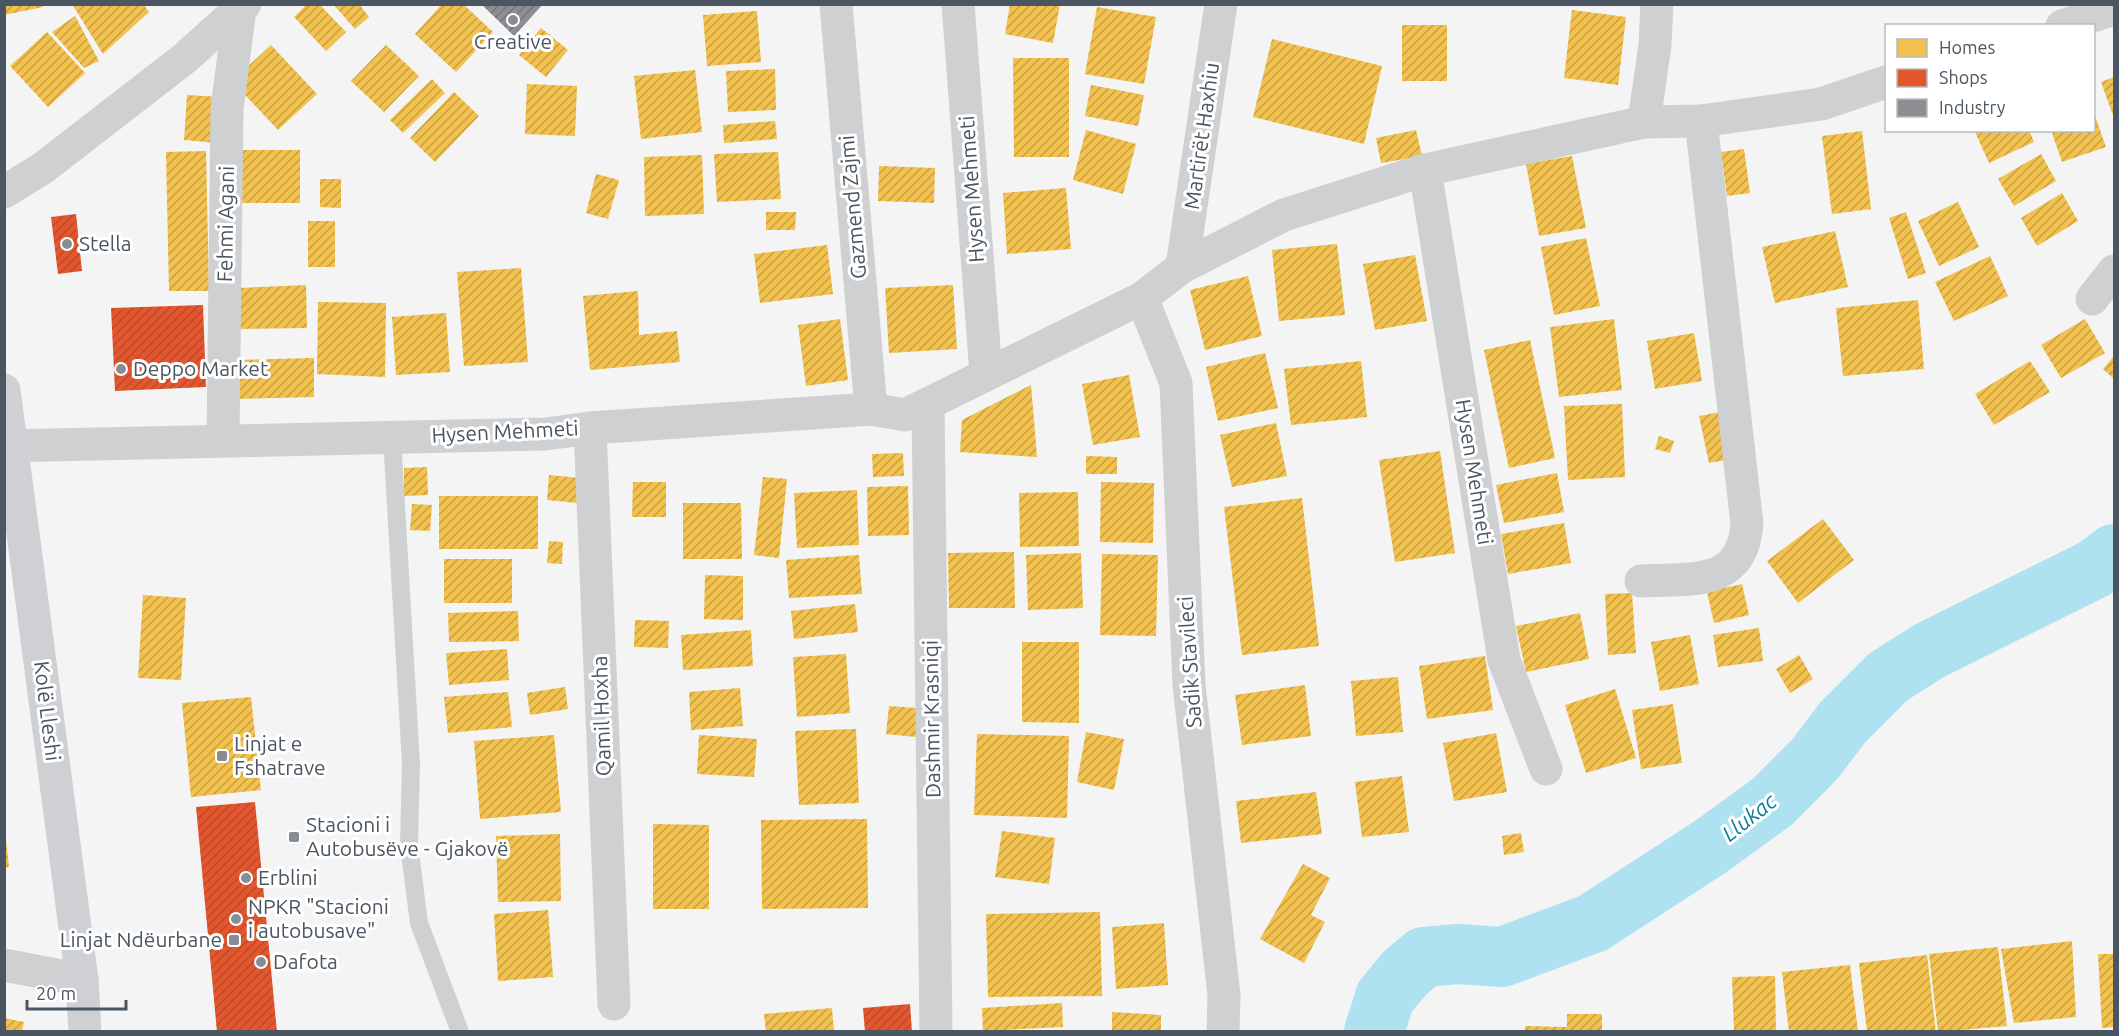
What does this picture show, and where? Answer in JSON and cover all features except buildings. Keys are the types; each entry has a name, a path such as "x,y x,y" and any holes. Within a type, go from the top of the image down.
{"street":[{"name":"Gazmend Zajmi","path":"836,4 871,409"},
{"name":"Hysen Mehmeti","path":"958,4 986,374"},
{"name":"Martirët Haxhiu","path":"1182,267 1221,4"},
{"path":"1644,122 1655,45 1657,4"},
{"name":"Fehmi Agani","path":"4,192 43,168 186,58 243,6"},
{"name":"Fehmi Agani","path":"223,440 227,109 243,6"},
{"path":"2068,24 2115,9"},
{"name":"Hysen Mehmeti","path":"9,446 546,434 590,428 871,409 905,415 928,406 986,374 1142,298 1182,267 1284,216 1425,170 1644,122 1701,121 1821,104 1885,83"},
{"path":"1641,581 1709,577 1726,571 1738,558 1745,542 1747,524 1701,121"},
{"name":"Hysen Mehmeti","path":"1425,170 1504,660 1546,769"},
{"path":"2092,299 2115,271"},
{"name":"Sadik Stavileci","path":"1142,298 1176,383 1189,685 1224,995 1223,1032"},
{"name":"Kolë Lleshi","path":"4,390 9,446 82,980 85,1032"},
{"name":"Dashmir Krasniqi","path":"928,406 936,1032"},
{"name":"Qamil Hoxha","path":"590,428 614,1004"},
{"path":"4,965 82,980"}],"lane":[{"path":"392,437 411,764 408,845 420,923 460,1032"}],"waterway":[{"name":"Llukac","path":"1374,1032 1385,997 1405,973 1424,957 1458,954 1502,957 1593,923 1710,847 1772,802 1815,759 1843,722 1888,677 1929,651 2096,568 2114,554"}],"place":[{"name":"Creative","path":"513,20"},
{"name":"Stella","path":"67,244"},
{"name":"Deppo Market","path":"121,369"},
{"name":"Linjat e Fshatrave","path":"222,756"},
{"name":"Stacioni i Autobusëve - Gjakovë","path":"294,837"},
{"name":"Erblini","path":"246,878"},
{"name":"NPKR \"Stacioni i autobusave\"","path":"236,919"},
{"name":"Linjat Ndëurbane","path":"234,940"},
{"name":"Dafota","path":"261,962"}]}
